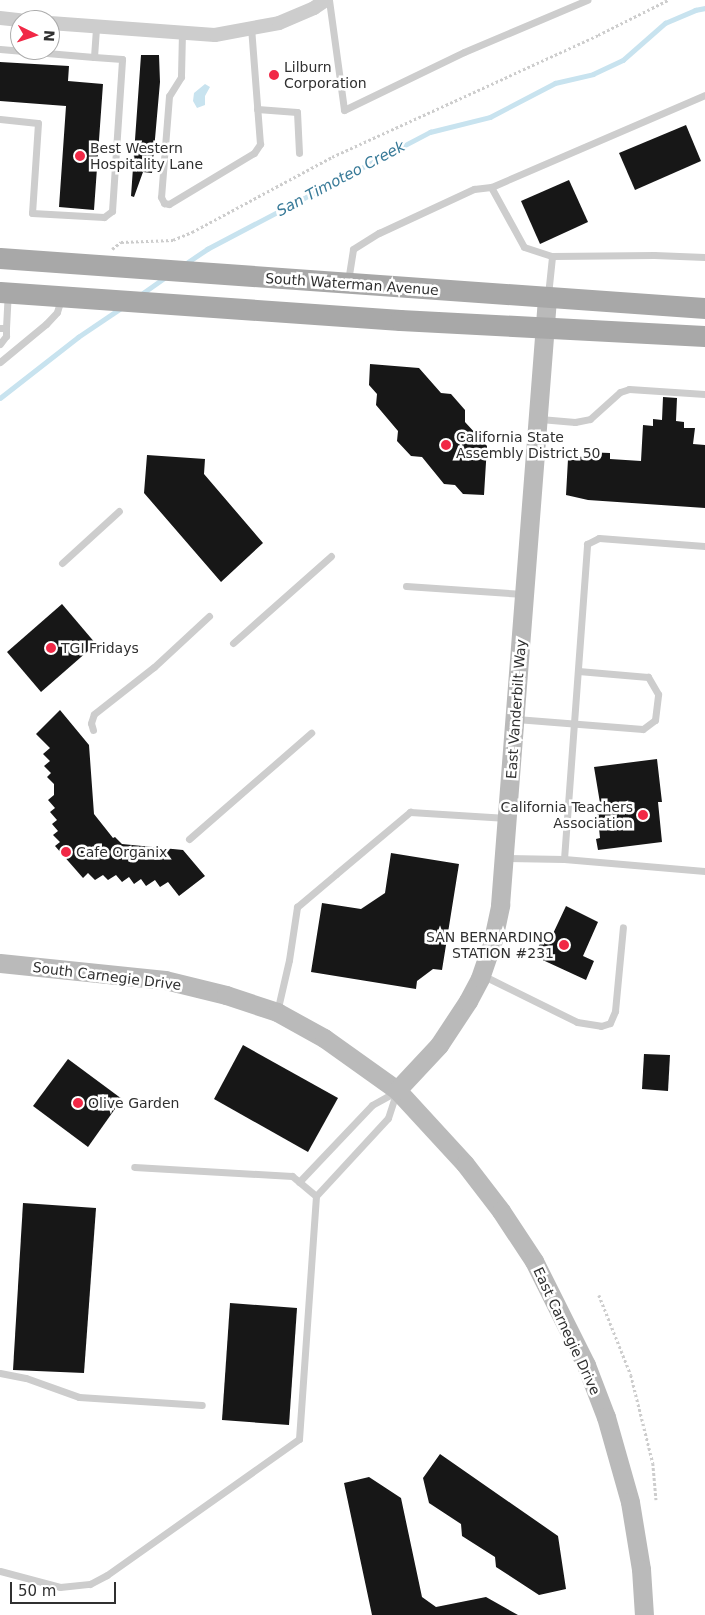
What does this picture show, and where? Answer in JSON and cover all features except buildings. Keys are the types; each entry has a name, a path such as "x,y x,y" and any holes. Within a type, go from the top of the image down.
{"main road":[{"name":"South Waterman Avenue","path":"0,258 705,308"},
{"path":"4,292 400,320 705,336"}],"street":[{"path":"60,24 215,34 279,23 322,1"},
{"name":"East Vanderbilt Way","path":"397,1090 439,1045 457,1019 481,975 492,944 500,905 516,719 544,328 548,298"},
{"name":"South Carnegie Drive","path":"0,963 165,980 226,995 276,1012 347,1053 397,1090"},
{"name":"East Carnegie Drive","path":"397,1090 465,1164 501,1211 534,1261 586,1365 606,1417 630,1502 641,1569 644,1615"}],"lane":[{"path":"322,1 344,110 464,52 586,0"},
{"path":"94,57 96,26"},
{"path":"182,32 181,77 169,96 161,197 164,203 169,204 254,153 260,144 251,28"},
{"path":"0,49 122,59 112,211 104,217 32,213 38,123 0,119"},
{"path":"348,283 353,249 379,234 474,189 491,186 705,95"},
{"path":"257,109 297,112 298,153"},
{"path":"491,186 524,247 552,256 654,255 705,257"},
{"path":"548,298 552,256"},
{"path":"0,344 6,336 3,328 4,292"},
{"path":"0,362 46,324 57,312 62,296"},
{"path":"537,418 574,422 590,419 620,392 629,389 705,394"},
{"path":"62,562 119,511"},
{"path":"564,859 587,544 599,538 705,546"},
{"path":"233,643 331,556"},
{"path":"406,586 525,594"},
{"path":"93,730 91,723 94,714 154,667 210,616"},
{"path":"516,719 643,729 655,720 658,694 648,677 578,671"},
{"path":"189,839 311,733"},
{"path":"276,1012 289,960 297,907 410,812 508,818"},
{"path":"505,858 564,859 705,870"},
{"path":"481,975 576,1022 601,1026 610,1023 615,1011 623,927"},
{"path":"299,1182 372,1105 397,1090"},
{"path":"0,1571 60,1587 90,1584 107,1575 299,1439 316,1196 388,1118 397,1090"},
{"path":"134,1167 292,1176 316,1196"},
{"path":"0,1373 26,1378 79,1397 202,1405"}],"path":[{"path":"104,266 109,252 121,242 173,240 192,232 332,157 589,39 668,0"},
{"path":"599,1295 631,1375 653,1463 656,1500"}],"water":[{"path":"205,84 210,87 205,96 205,105 197,108 193,101 194,93"}],"waterway":[{"name":"San Timoteo Creek","path":"185,264 207,249 430,132 490,117 555,83 593,74 623,60 665,23 695,10 705,8"},
{"name":"San Timoteo Creek","path":"140,295 164,278"},
{"name":"San Timoteo Creek","path":"0,398 78,337 121,308"}],"place":[{"name":"Lilburn Corporation","path":"274,75"},
{"name":"Best Western Hospitality Lane","path":"80,156"},
{"name":"California State Assembly District 50","path":"446,445"},
{"name":"TGI Fridays","path":"51,648"},
{"name":"California Teachers Association","path":"643,815"},
{"name":"Cafe Organix","path":"66,852"},
{"name":"SAN BERNARDINO STATION #231","path":"564,945"},
{"name":"Olive Garden","path":"78,1103"}]}
